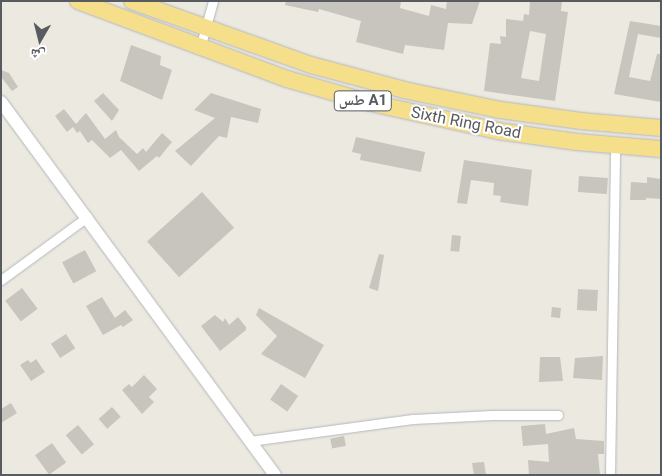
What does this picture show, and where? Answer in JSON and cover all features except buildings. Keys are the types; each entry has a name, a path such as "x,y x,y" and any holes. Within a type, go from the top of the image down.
{"highway":[{"name":"Sixth Ring Road","path":"78,1 200,48 287,78 371,103 463,124 577,142 661,149"},
{"name":"Sixth Ring Road","path":"132,1 311,64 376,83 501,110 581,121 661,128"},
{"path":"371,103 376,83"},
{"path":"577,142 581,121"}],"main road":[{"path":"1,102 275,475"}],"street":[{"path":"200,48 213,1"},
{"path":"610,475 615,145"},
{"path":"1,280 87,217"},
{"path":"250,441 413,419 492,415 558,415"}]}
